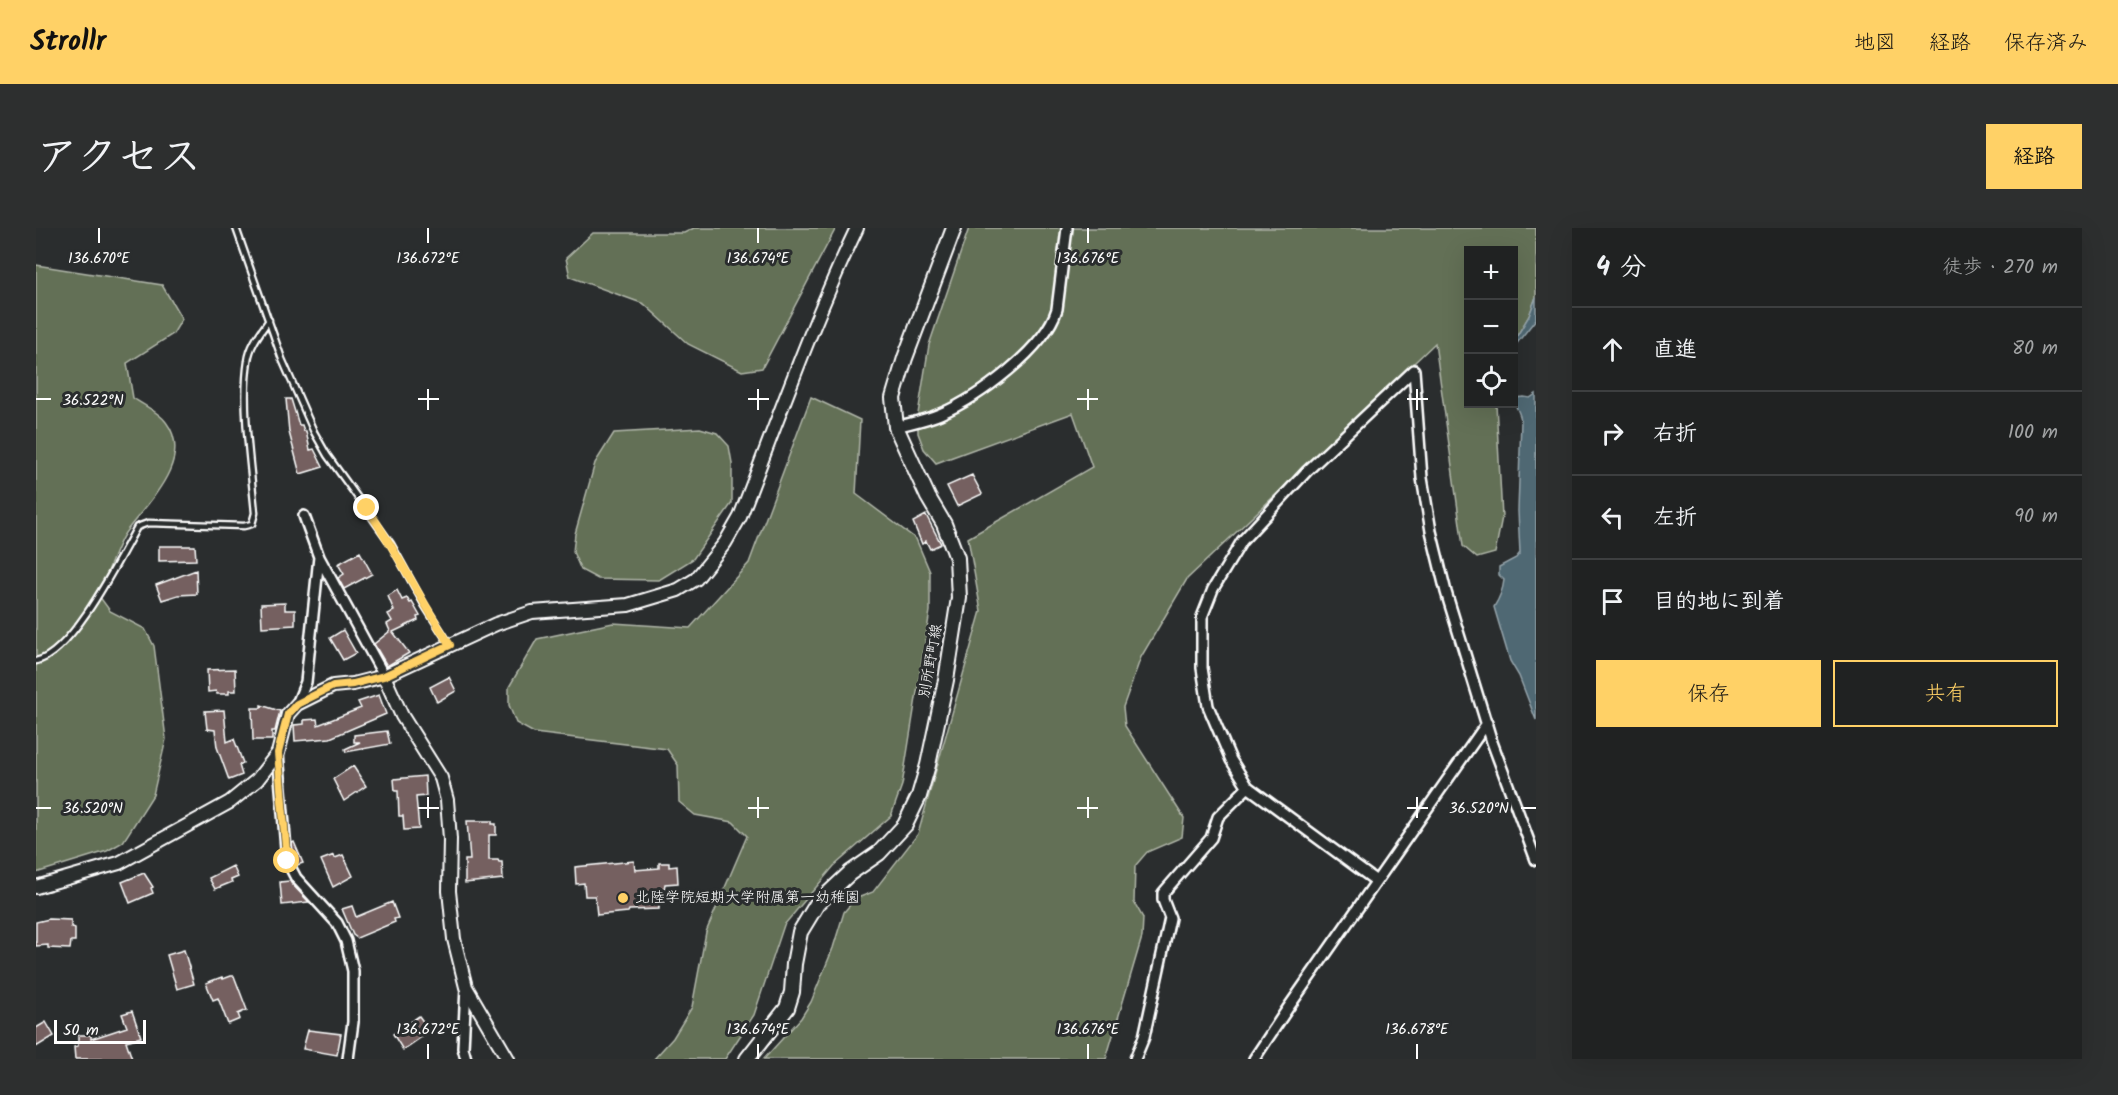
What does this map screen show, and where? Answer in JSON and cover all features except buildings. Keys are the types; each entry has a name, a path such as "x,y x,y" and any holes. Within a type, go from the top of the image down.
{"main road":[{"name":"別所野町線","path":"747,1059 787,1008 792,992 800,932 817,904 850,873 879,853 905,825 919,796 928,765 946,680 959,598 957,558 944,524 928,497 896,427 893,398 905,358 954,228"}],"street":[{"path":"297,704 333,686 353,684 384,676 496,624 532,612 628,605 678,590 696,579 725,543 740,517 808,339 857,228"},
{"path":"896,427 939,415 975,396 1023,357 1044,336 1057,309 1067,228"},
{"path":"1376,882 1248,787 1231,760 1208,706 1202,668 1202,617 1213,590 1242,541 1307,471 1414,370 1422,478 1431,531 1446,592 1487,723 1536,860"},
{"path":"304,516 320,557 384,676 402,716 441,778 447,800 449,891 454,939 466,987 508,1059"},
{"path":"320,557 306,682 297,704 288,714 278,753 287,861 296,878 337,923 346,941 351,961 353,1022 348,1059"},
{"path":"1254,1059 1487,723"},
{"path":"36,886 119,863 230,802 257,780 278,753"},
{"path":"1135,1059 1144,1037 1170,918 1163,900 1163,893 1211,838 1218,817 1248,787"},
{"path":"466,987 463,1048 466,1059"}],"lane":[{"path":"236,228 282,360 314,432 327,455 391,544 425,606 450,645"},
{"path":"36,661 55,652 84,618 137,527 148,523 244,526 252,524 255,513 246,408 248,360 254,340 269,320"}],"green space":[{"path":"694,228 836,228 762,368 742,371 688,344 644,304 570,277 566,258 593,233 684,233"},
{"path":"969,228 1536,228 1536,297 1529,316 1518,334 1518,246 1464,246 1464,408 1496,408 1502,517 1495,553 1477,558 1463,546 1435,343 1187,579 1141,657 1123,707 1125,726 1184,818 1182,837 1147,852 1135,866 1134,902 1143,918 1142,937 1106,1059 764,1059 801,1018 811,1002 833,948 844,912 855,899 873,892 918,834 981,611 968,538 1092,467 1073,413 936,463 924,449 918,433 918,414 929,345"},
{"path":"36,265 162,285 182,319 173,334 127,363 133,398 163,418 173,436 175,451 164,481 121,539 99,596 110,611 145,629 154,646 166,739 153,795 123,842 107,851 36,873"},
{"path":"811,397 860,420 856,494 916,539 930,572 930,611 902,785 891,816 834,866 784,925 754,1015 725,1059 654,1059 673,1038 692,1007 706,932 747,836 733,822 695,815 679,802 678,765 667,749 534,733 516,723 509,705 509,687 537,639 613,623 690,628 749,563"},
{"path":"700,428 717,433 729,446 732,463 732,503 693,559 659,580 598,579 581,570 573,552 575,534 595,463 614,433"}],"water":[{"path":"1536,297 1536,319 1518,342 1518,334 1529,316"},
{"path":"1536,394 1536,720 1519,676 1510,661 1494,607 1504,580 1499,575 1499,567 1516,558 1520,553 1518,511 1521,421 1517,408 1518,398 1530,398"}],"place":[{"name":"北陸学院短期大学附属第一幼稚園","path":"623,898"}],"route":[{"path":"287,861 283,790 278,753 288,714 297,704 333,686 353,684 384,676 450,645 425,606 391,544 367,508"}]}
